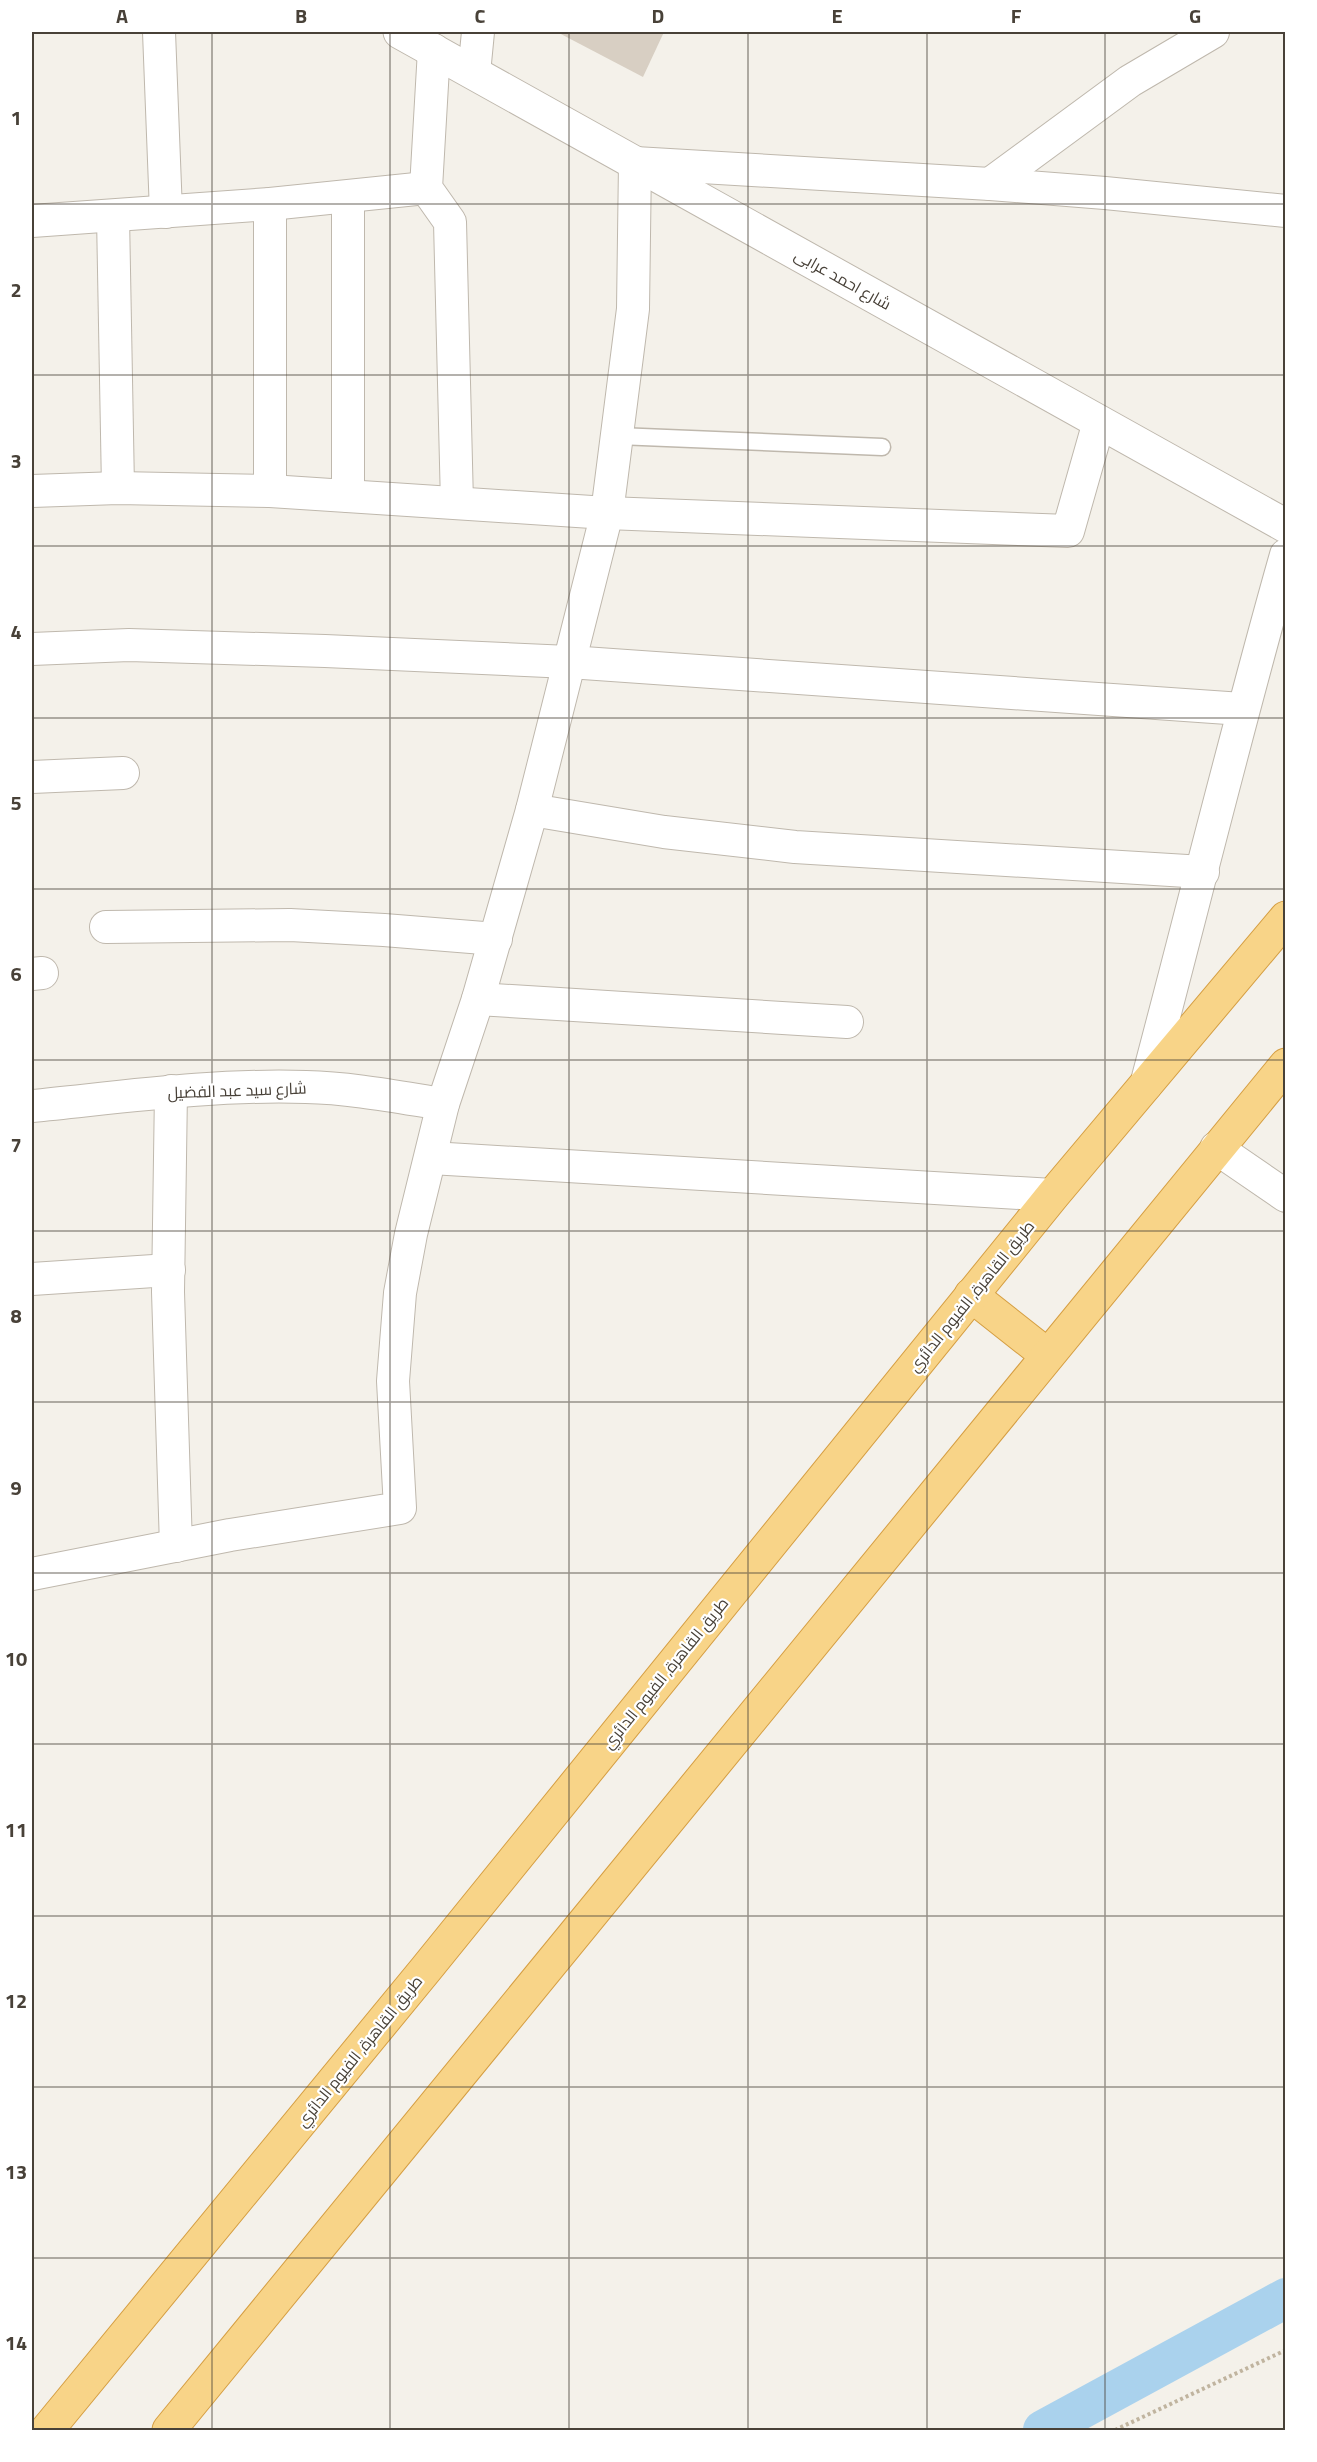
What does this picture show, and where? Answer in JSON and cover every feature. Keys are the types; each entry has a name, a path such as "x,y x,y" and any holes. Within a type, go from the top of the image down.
{"highway":[{"name":"طريق القاهرة, الفيوم الدائري","path":"47,2430 426,1969 971,1295 1286,918"},
{"path":"169,2430 1286,1065"},
{"path":"971,1295 1047,1355"}],"street":[{"path":"159,32 166,212"},
{"name":"شارع احمد عرابى","path":"400,32 1286,526"},
{"path":"474,73 478,32"},
{"path":"990,184 1130,81 1213,32"},
{"path":"434,50 426,188 450,222 457,503"},
{"path":"32,1574 176,1546 400,1508 393,1381 400,1293 411,1234 443,1104 478,999 532,810 607,513 633,309 635,163 990,184 1286,211"},
{"path":"32,221 270,204 426,188"},
{"path":"348,197 348,496"},
{"path":"270,204 270,491"},
{"path":"113,216 118,488"},
{"path":"32,491 118,488 270,491 607,513 1068,531 1099,422"},
{"path":"1146,1085 1203,872 1242,709 1286,555"},
{"path":"32,650 129,645 569,662 1242,709"},
{"path":"32,777 123,773"},
{"path":"532,810 664,832 795,847 1203,872"},
{"path":"106,927 290,926 384,930 496,939"},
{"path":"478,999 847,1022"},
{"name":"شارع سيد عبد الفضيل","path":"32,1106 239,1087 307,1087 375,1093 443,1104"},
{"path":"171,1092 168,1292 176,1546"},
{"path":"1216,1148 1286,1196"},
{"path":"431,1158 1053,1195"},
{"path":"32,1279 169,1270"}],"lane":[{"path":"618,436 882,447"}],"path":[{"path":"1115,2430 1286,2350"}],"building":[{"path":"557,32 664,32 643,77"}],"waterway":[{"path":"1043,2430 1286,2298"}]}
